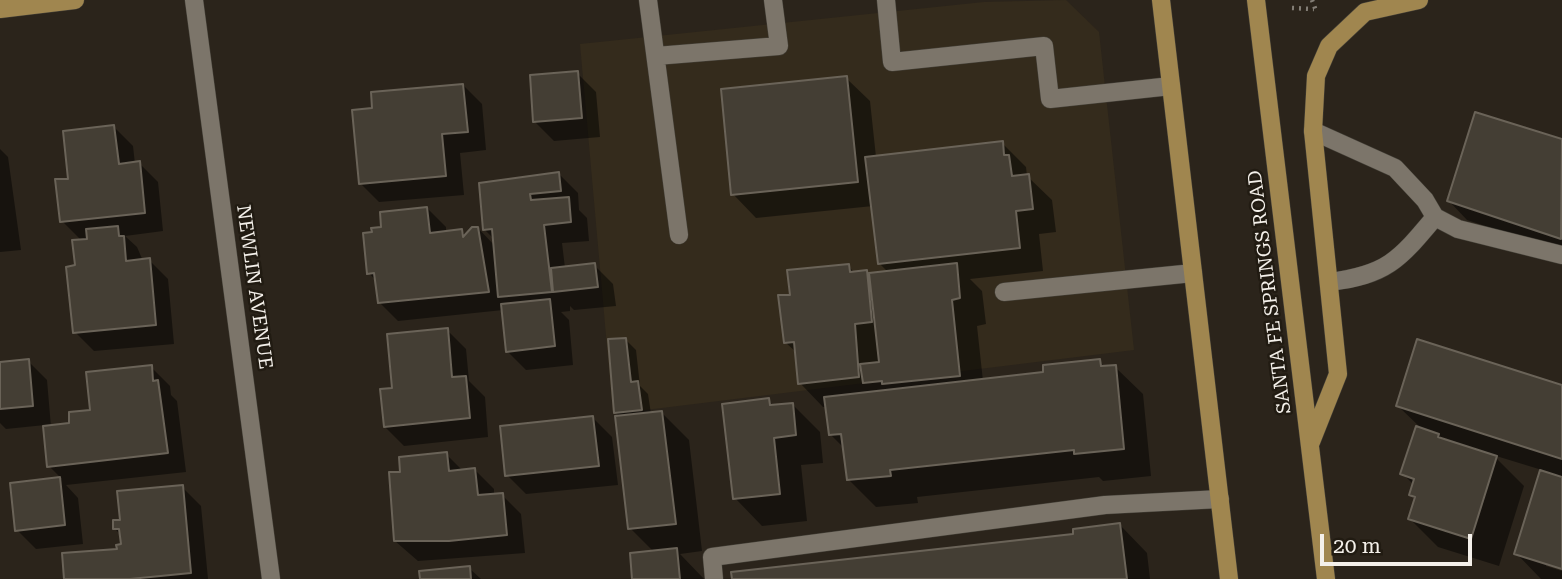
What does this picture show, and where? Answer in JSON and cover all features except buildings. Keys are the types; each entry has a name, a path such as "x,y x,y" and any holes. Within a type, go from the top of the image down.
{"main road":[{"path":"0,9 75,0"},
{"path":"1161,0 1229,579"},
{"name":"SANTA FE SPRINGS ROAD","path":"1256,0 1326,579"},
{"path":"1310,445 1338,374 1313,131 1312,109 1316,76 1335,38 1365,12 1419,0"}],"street":[{"name":"NEWLIN AVENUE","path":"194,0 271,579"},
{"path":"648,0 679,235"},
{"path":"656,56 779,46 773,0"},
{"path":"886,0 892,62 1044,46 1050,99 1171,86"},
{"path":"1313,131 1395,168 1424,200 1435,217 1458,229 1562,255"},
{"path":"1329,282 1366,278 1404,254 1435,217"},
{"path":"1004,292 1194,273"},
{"path":"714,579 712,557 1105,505 1220,499"}],"path":[{"path":"1292,8 1315,9"}],"shaded area":[{"path":"1066,0 1099,32 1134,350 613,414 580,44 984,2"}]}
